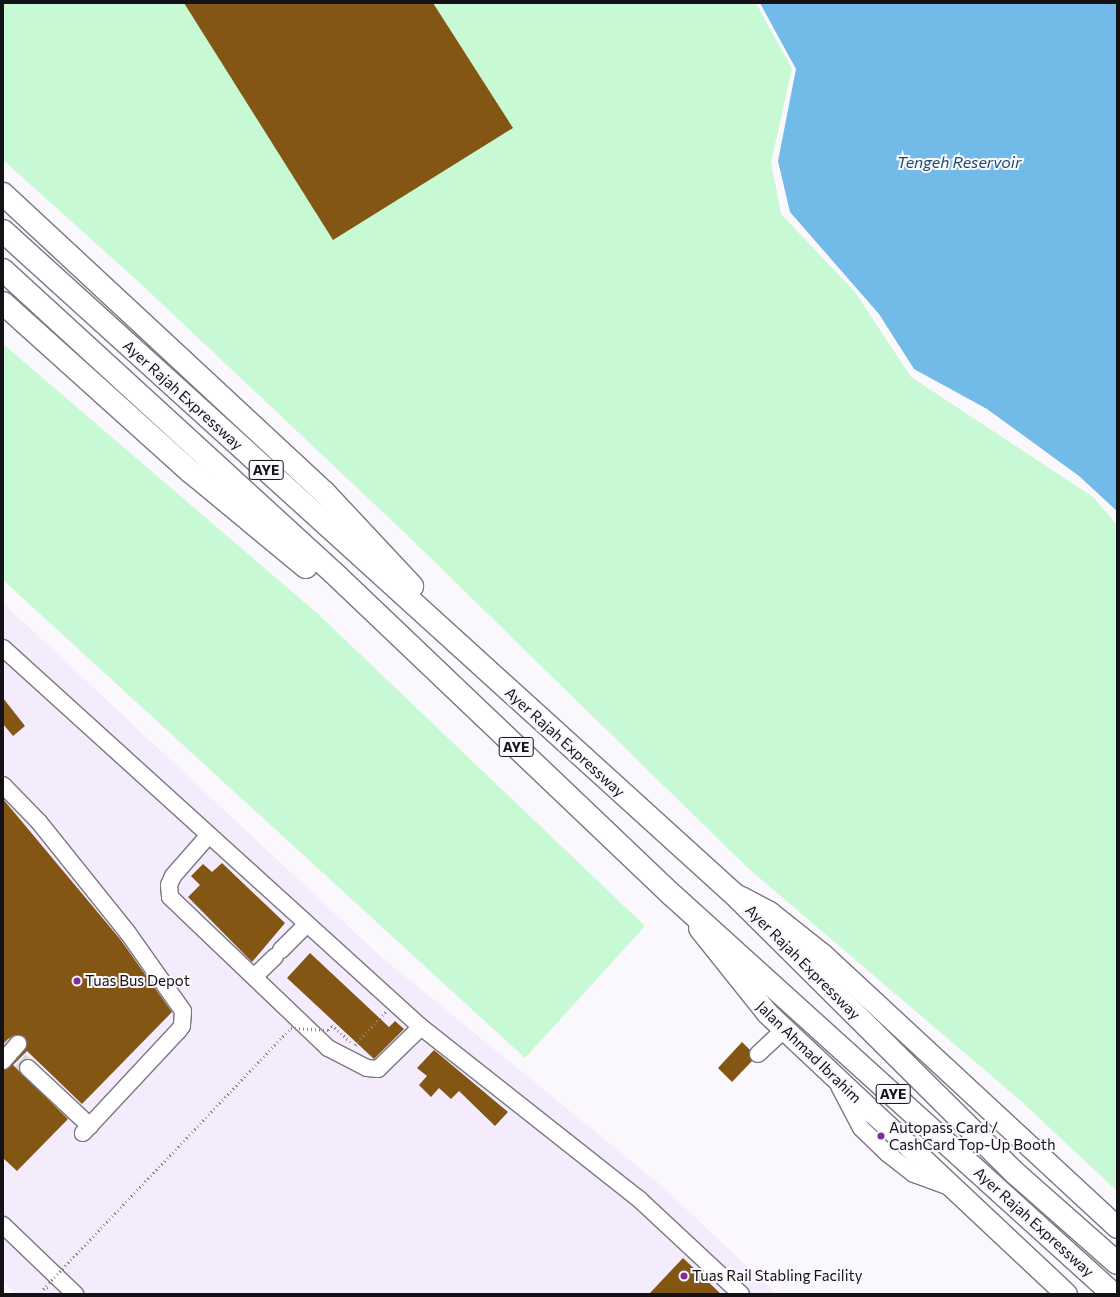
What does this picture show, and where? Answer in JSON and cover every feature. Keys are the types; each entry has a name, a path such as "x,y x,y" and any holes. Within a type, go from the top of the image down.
{"highway":[{"path":"3,194 324,492 528,710"},
{"name":"Ayer Rajah Expressway","path":"3,231 528,710 735,895 1016,1173 1117,1263"},
{"name":"Ayer Rajah Expressway","path":"3,270 359,598 672,895 1113,1294"},
{"path":"3,303 191,472 341,596 359,598"}],"main road":[{"name":"Jalan Ahmad Ibrahim","path":"672,895 766,1013 1066,1294"},
{"path":"735,895 756,904 822,954 1117,1227"}],"lane":[{"path":"3,648 208,836 421,1027 639,1199 741,1294"},
{"path":"3,785 39,822 128,933 183,1011 182,1026 179,1030 86,1130 28,1068"},
{"path":"208,836 173,876 168,885 170,897 328,1048 367,1068 384,1066 421,1027"},
{"path":"254,977 307,924"},
{"path":"758,1054 784,1030"},
{"path":"3,1061 18,1044"},
{"path":"3,1225 75,1294"}],"path":[{"path":"50,1286 43,1290 291,1028 328,1030 332,1025 354,1046 394,1002"}],"shaded area":[{"path":"3,603 380,956 664,1188 776,1294 16,1294 3,1281"}],"green space":[{"path":"3,3 756,3 792,69 771,162 781,214 855,292 911,377 1093,497 1117,525 1117,1191 1022,1102 748,868 407,535 140,283 3,160"},
{"path":"3,344 318,614 645,926 525,1058 3,580"}],"water":[{"name":"Tengeh Reservoir","path":"760,3 1117,3 1117,511 1079,476 987,409 914,369 879,314 790,212 778,161 796,69"}],"building":[{"path":"184,3 433,3 513,128 333,240"},
{"path":"3,698 25,726 13,736 3,724"},
{"name":"Tuas Bus Depot","path":"3,799 120,939 172,1012 82,1104 27,1051 13,1065 68,1119 17,1171 3,1158 3,1070 10,1067 27,1045 25,1037 19,1035 11,1037 3,1047"},
{"path":"222,863 285,923 252,962 188,897 200,885 191,876 203,864 212,872"},
{"path":"310,953 389,1027 395,1021 404,1029 374,1059 287,978"},
{"path":"742,1042 750,1050 752,1061 732,1082 718,1068"},
{"path":"434,1050 508,1112 495,1126 459,1091 451,1099 439,1088 431,1097 419,1085 427,1076 417,1068"},
{"name":"Tuas Rail Stabling Facility","path":"683,1258 721,1294 649,1294"}],"tunnel":[{"path":"3,1044 28,1068"}],"place":[{"name":"Tuas Bus Depot","path":"77,981"},
{"name":"Autopass Card / CashCard Top-Up Booth","path":"881,1136"},
{"name":"Tuas Rail Stabling Facility","path":"684,1276"}]}
